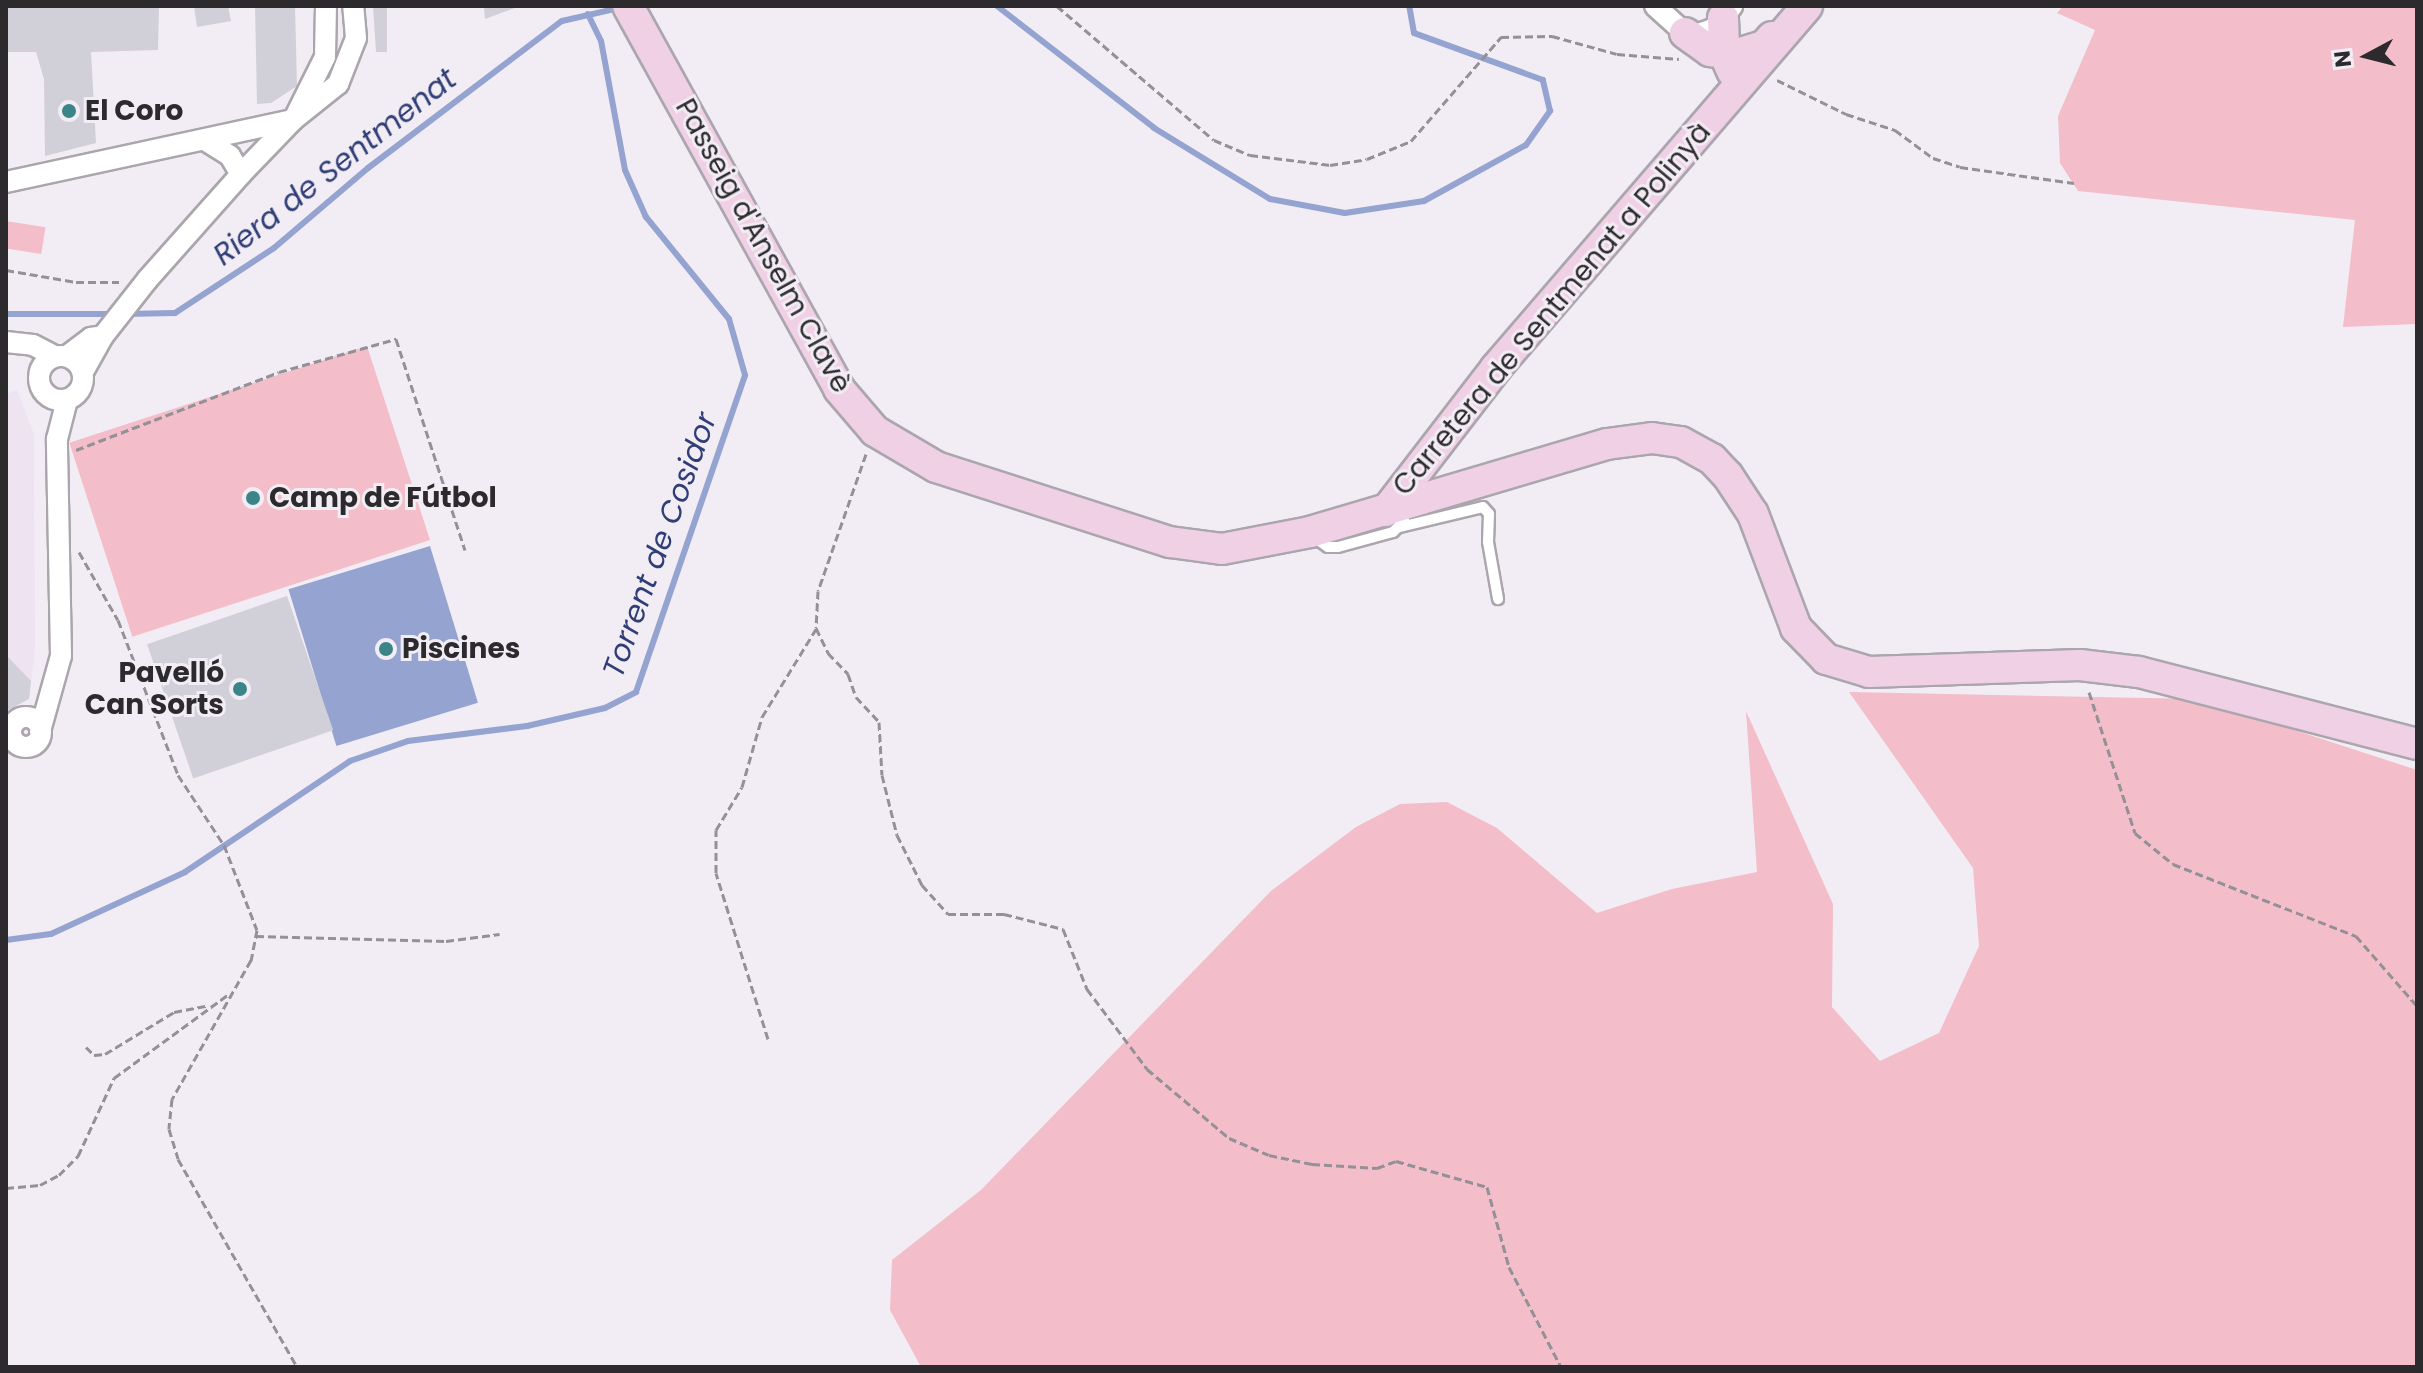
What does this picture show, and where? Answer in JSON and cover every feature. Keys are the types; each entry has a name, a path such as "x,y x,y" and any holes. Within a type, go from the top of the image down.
{"main road":[{"name":"Passeig d'Anselm Clavè","path":"628,6 839,389 875,431 936,467 1170,542 1222,549 1398,514 1607,444 1652,438 1681,442 1712,459 1728,476 1753,514 1796,628 1826,659 1869,672 2080,665 2139,672 2417,744"},
{"path":"1726,55 1797,10"},
{"path":"1726,55 1727,12"},
{"name":"Carretera de Sentmenat a Polinyà","path":"1398,514 1496,368 1720,108 1726,55"}],"street":[{"path":"6,182 208,142 293,120 325,57 326,6"},
{"path":"42,391 50,398 67,400 79,392 83,372 103,336 142,286 293,120 328,97 348,65 356,38 353,6"},
{"path":"1655,6 1726,55"},
{"path":"325,57 348,65"},
{"path":"208,142 230,156 241,174"},
{"path":"57,448 45,416 39,372 91,338 103,336"},
{"path":"6,342 33,345 61,356 83,372"},
{"path":"53,694 11,728 10,744 33,745 53,694 61,656 57,448 67,400"},
{"path":"23,718 35,721 40,731"}],"lane":[{"path":"1398,514 1483,507 1489,514 1488,542 1498,599"}],"path":[{"path":"1057,6 1193,126 1250,155 1330,165 1367,159 1411,141 1487,48 1501,37 1525,33 1654,61 1726,55 1895,130 1933,158 1960,167 2074,183"},
{"path":"6,270 76,282 142,286"},
{"path":"57,448 279,372 396,339 465,550"},
{"path":"768,1039 716,873 716,830 742,787 762,717 816,628 818,591 875,431"},
{"path":"60,525 105,594 178,775 237,873 256,936 251,960 172,1099 169,1129 178,1159 297,1367"},
{"path":"816,628 828,653 848,674 856,697 879,722 882,775 897,835 922,885 948,914 1004,914 1043,927 1063,929 1071,940 1087,989 1147,1069 1229,1138 1269,1155 1312,1164 1377,1168 1396,1161 1487,1187 1509,1267 1561,1367"},
{"path":"2080,665 2135,833 2173,864 2356,936 2417,1006"},
{"path":"256,936 446,941 500,934"},
{"path":"6,1188 40,1185 59,1175 78,1156 114,1078 231,992"},
{"path":"86,1047 94,1055 105,1054 174,1012 208,1006"}],"shaded area":[{"path":"2063,6 2417,6 2417,324 2343,327 2355,220 2078,191 2060,163 2058,116 2095,30 2057,13"},
{"path":"6,221 46,227 41,254 6,248"},
{"name":"Camp de Fútbol","path":"367,346 430,540 132,637 69,443"},
{"path":"17,390 34,434 35,648 29,699 6,710 6,394"},
{"path":"1849,692 2199,699 2417,770 2417,1367 921,1367 890,1310 892,1260 981,1190 1271,891 1356,827 1400,804 1447,802 1497,828 1597,913 1672,889 1757,872 1746,711 1833,904 1832,1007 1880,1061 1939,1033 1979,946 1973,868"}],"water":[{"name":"Piscines","path":"430,546 478,703 336,746 288,589"}],"building":[{"name":"El Coro","path":"6,6 159,6 158,50 91,52 96,143 45,156 44,79 36,52 6,52"},
{"path":"194,6 228,6 231,21 197,27"},
{"path":"255,6 295,6 297,86 271,103 257,104"},
{"path":"373,6 387,6 387,52 376,52"},
{"path":"484,6 520,6 485,19"},
{"name":"Pavelló Can Sorts","path":"287,596 333,730 193,778 147,644"},
{"path":"6,655 31,681 29,699 6,711"}],"waterway":[{"name":"Riera de Sentmenat","path":"997,6 1154,128 1270,199 1345,213 1424,201 1526,145 1550,111 1543,80 1414,33 1409,6"},
{"name":"Riera de Sentmenat","path":"125,314 175,313 274,248 368,168 562,21 619,8"},
{"name":"Torrent de Cosidor","path":"6,940 51,934 185,872 350,761 408,741 527,726 605,708 636,692 745,375 729,319 646,217 625,170 601,41 588,14"},
{"name":"Riera de Sentmenat","path":"6,314 114,314"}],"place":[{"name":"El Coro","path":"69,111"},
{"name":"Camp de Fútbol","path":"253,498"},
{"name":"Piscines","path":"386,649"},
{"name":"Pavelló Can Sorts","path":"240,689"}]}
